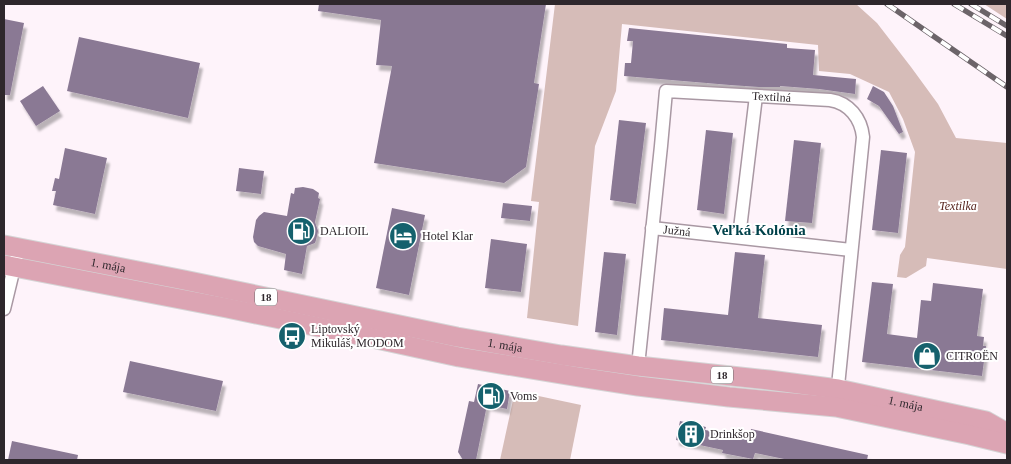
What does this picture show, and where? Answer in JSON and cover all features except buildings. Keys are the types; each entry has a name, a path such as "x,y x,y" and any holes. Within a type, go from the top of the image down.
{"main road":[{"name":"1. mája","path":"11,246 457,337 561,356 769,380 1007,444"},
{"name":"1. mája","path":"9,266 227,308 459,357 560,374 701,394 837,398 986,421 1007,433"}],"street":[{"name":"Textilná","path":"638,366 666,91 786,97 840,102 859,121 863,136 837,398"},
{"path":"739,237 756,96"},
{"name":"Južná","path":"652,228 851,250"},
{"path":"4,309 11,246"}],"green space":[{"name":"Textilka","path":"555,4 856,4 877,23 911,67 938,104 956,138 1007,143 1007,269 927,258 926,266 906,278 897,277 900,255 905,247 915,152 903,119 889,92 850,74 819,71 818,45 622,24 616,91 595,146 578,326 527,318 539,202 531,201"},
{"path":"984,4 1007,4 1007,19"},
{"path":"515,391 581,405 570,460 500,460"}],"railway":[{"path":"887,4 1007,87"},
{"path":"954,4 1007,36"},
{"path":"971,4 1007,26"}],"place":[{"name":"DALIOIL","path":"301,231"},
{"name":"Hotel Klar","path":"403,236"},
{"name":"Liptovský Mikuláš, MODOM","path":"292,336"},
{"name":"CITROËN","path":"927,356"},
{"name":"Voms","path":"491,396"},
{"name":"Drinkšop","path":"691,434"}],"district":[{"name":"Veľká Kolónia","path":"759,230"}]}
